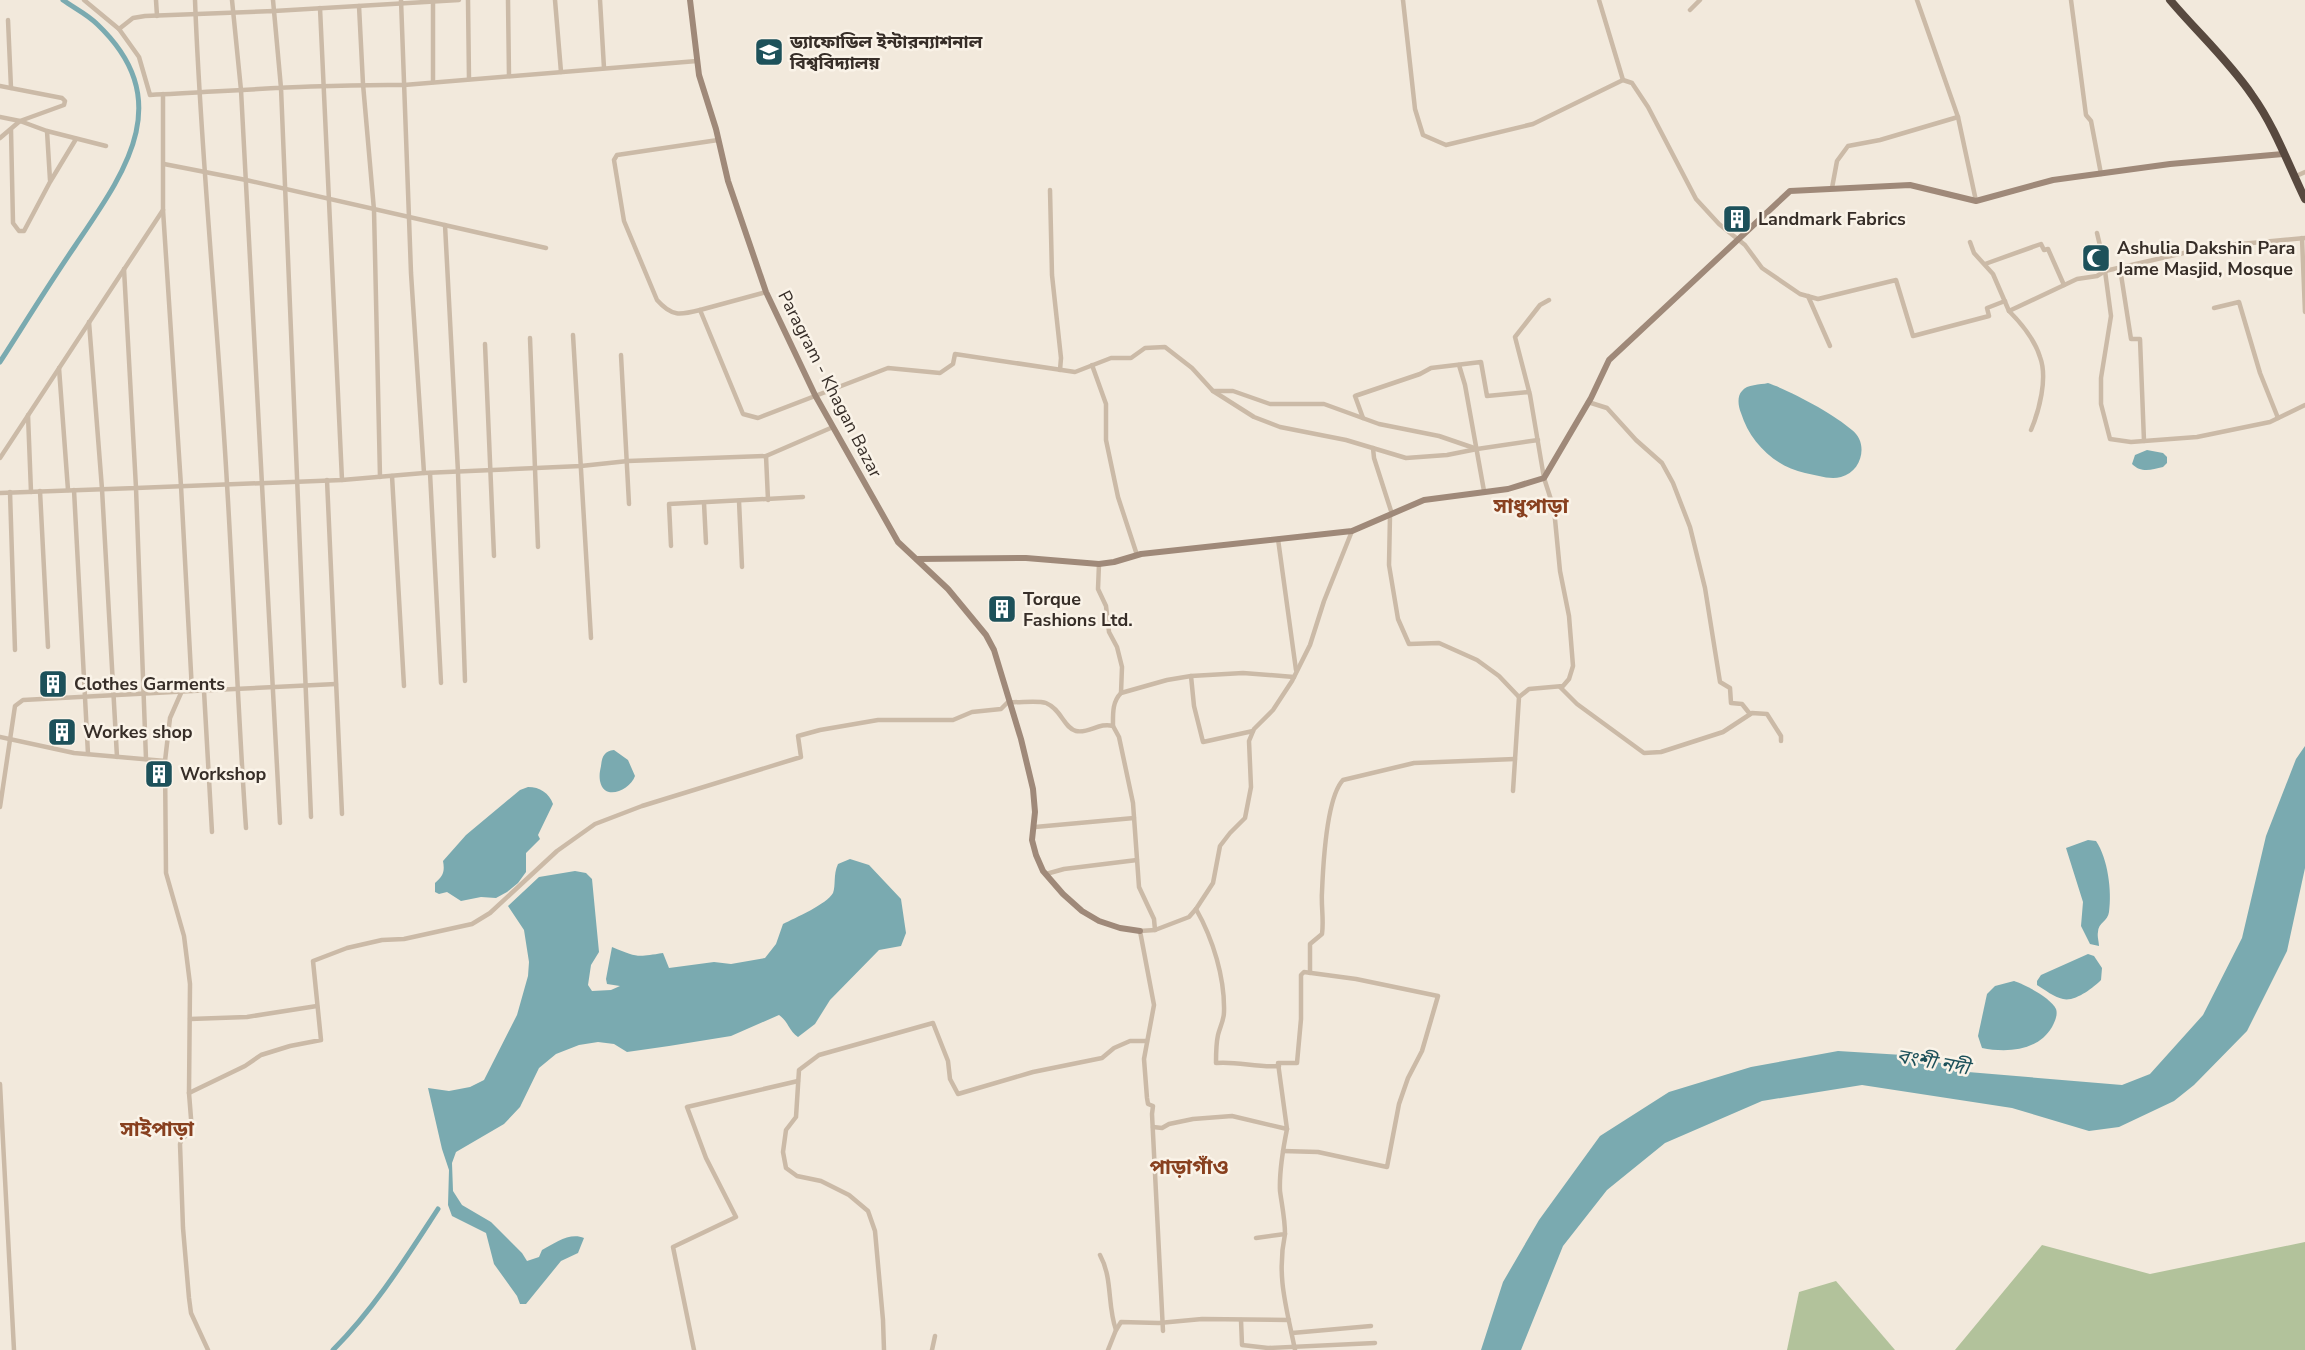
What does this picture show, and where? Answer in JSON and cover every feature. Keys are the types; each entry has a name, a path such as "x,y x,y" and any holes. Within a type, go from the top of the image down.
{"highway":[{"path":"2170,0 2224,58 2252,94 2271,125 2305,199"}],"street":[{"path":"84,0 119,30 139,57 150,95 363,84 404,85 697,61"},
{"path":"156,0 157,16"},
{"path":"195,0 199,92 227,484 246,828"},
{"path":"232,0 241,90 280,823"},
{"path":"273,0 281,88 286,189 311,817"},
{"path":"119,30 133,18 459,0"},
{"path":"468,0 469,80"},
{"path":"508,0 509,76"},
{"path":"555,0 561,72"},
{"path":"600,0 604,68"},
{"name":"Paragram - Khagan Bazar","path":"690,0 699,75 728,181 766,292 815,395 892,533 898,542 948,590 986,635 997,658 1008,702 1021,739 1033,789 1035,827 1032,840 1043,871 1070,900 1099,921 1120,928 1140,931"},
{"path":"1403,0 1415,109 1423,135 1446,145 1533,124 1623,80 1632,83 1648,107 1695,199 1719,224 1738,239 1762,268 1800,294 1818,299 1896,280 1912,336 1989,316 1987,308 2005,301"},
{"path":"1599,0 1623,80"},
{"path":"1690,10 1700,0"},
{"path":"1917,0 1958,117 1976,201"},
{"path":"2071,0 2086,115 2091,121 2101,174"},
{"path":"433,1 433,82"},
{"path":"401,2 418,414 424,473"},
{"path":"359,6 363,84 375,210 380,477"},
{"path":"320,8 342,480"},
{"path":"8,20 11,88"},
{"path":"0,86 62,98 65,101 64,105 20,121 0,138"},
{"path":"163,94 163,210 192,691"},
{"path":"0,117 20,121 47,132 106,146"},
{"path":"1832,188 1837,160 1848,146 1880,140 1958,117"},
{"path":"11,130 13,223 19,231 24,231 76,139"},
{"path":"47,132 50,182"},
{"path":"718,140 617,155 614,160 624,221 657,300 663,308 679,315 766,292"},
{"path":"916,560 1026,558 1099,564 1137,555 1352,531 1424,500 1508,489 1544,478 1588,402 1609,360 1790,191 1910,185 1976,201 2053,180 2170,164 2283,154"},
{"path":"164,164 246,180 546,248"},
{"path":"2294,177 2305,172"},
{"path":"1050,190 1052,275 1061,358 1060,370"},
{"path":"0,458 163,210"},
{"path":"445,225 458,472 465,681"},
{"path":"2097,233 2111,316 2101,378 2101,404 2110,439 2144,441 2197,437 2270,422 2305,405"},
{"path":"2009,310 2077,279 2097,276 2105,271 2210,247 2303,238 2305,312"},
{"path":"1970,242 1974,253 1993,274 2009,310 2041,359 2042,378 2038,406 2031,430"},
{"path":"1985,264 2041,244 2044,250 2048,249 2064,285"},
{"path":"2120,268 2131,339 2140,339 2144,441"},
{"path":"124,270 136,488 146,759"},
{"path":"1808,296 1830,346"},
{"path":"1519,697 1529,689 1560,687 1566,684 1574,666 1567,606 1560,571 1554,509 1544,478 1529,392 1515,337 1540,306 1549,300"},
{"path":"2214,308 2239,302 2260,373 2278,418"},
{"path":"700,310 743,414 758,418 888,368 940,374 953,364 955,354 1075,372 1111,358 1131,358 1145,348 1165,347 1192,368 1213,390 1254,417 1280,427 1346,440 1406,458 1447,455 1477,448 1538,440"},
{"path":"90,322 117,757"},
{"path":"573,335 591,638"},
{"path":"530,338 538,547"},
{"path":"485,344 494,556"},
{"path":"621,355 629,504"},
{"path":"1362,418 1355,396 1420,374 1431,368 1481,362 1487,396 1529,392"},
{"path":"1092,365 1106,405 1106,440 1118,497 1137,555"},
{"path":"1459,365 1465,385 1484,491"},
{"path":"59,368 68,490"},
{"path":"1213,390 1233,391 1270,404 1324,404 1392,428 1440,436 1477,448"},
{"path":"1588,402 1607,408 1667,470 1690,527 1705,588 1720,682 1730,688 1731,703 1742,704 1750,714"},
{"path":"28,416 31,492"},
{"path":"0,493 342,480 424,473 581,466 628,461 766,456 833,427"},
{"path":"1373,448 1391,515 1389,565 1398,620 1409,644 1439,644 1478,660 1499,676 1519,697 1514,791"},
{"path":"766,456 768,500"},
{"path":"430,473 441,683"},
{"path":"392,476 404,686"},
{"path":"327,480 342,814"},
{"path":"74,490 88,754"},
{"path":"40,491 48,647"},
{"path":"9,492 15,650"},
{"path":"671,546 669,504 803,497"},
{"path":"739,501 742,567"},
{"path":"704,503 705,543"},
{"path":"1163,1331 1153,1106 1148,1104 1145,1071 1147,1041 1155,1005 1140,931 1155,930 1189,917 1213,883 1220,846 1245,818 1251,787 1250,741 1253,731 1273,710 1310,645 1324,601 1352,531"},
{"path":"1278,539 1295,674"},
{"path":"1099,564 1098,589 1106,606 1109,632 1118,647 1122,666 1121,693"},
{"path":"1155,930 1154,919 1139,887 1131,791 1127,782 1119,737 1113,726 1116,698 1121,693 1191,676 1295,674"},
{"path":"1191,676 1194,706 1203,742 1253,731"},
{"path":"0,807 15,706 23,700 336,684"},
{"path":"1560,687 1577,704 1644,753 1661,752 1723,732 1750,714 1767,714 1781,736 1781,741"},
{"path":"204,691 212,832"},
{"path":"181,693 170,718 165,761 166,873 184,936 190,984 189,1093 192,1131 182,1139 180,1144 183,1228 191,1313 208,1350"},
{"path":"189,1093 245,1066 261,1055 321,1040 314,961 347,948 382,940 404,939 472,924 490,913 557,851 595,824 642,806 801,757 798,736 878,720 953,720 972,712 1001,709 1008,702 1043,702 1059,712 1067,726 1079,732 1105,724 1113,726"},
{"path":"0,737 88,754 165,761"},
{"path":"1310,973 1310,944 1322,934 1324,854 1331,804 1338,785 1343,780 1414,763 1515,759"},
{"path":"1035,827 1134,818"},
{"path":"1046,874 1064,869 1137,860"},
{"path":"1196,909 1216,951 1224,1000 1216,1063 1243,1062 1262,1068 1279,1066"},
{"path":"1283,1151 1318,1152 1387,1167 1399,1104 1408,1078 1422,1051 1438,996 1356,979 1305,972 1301,975 1301,1019 1297,1063 1278,1063 1287,1129 1283,1151 1280,1192 1285,1214 1281,1279 1283,1300 1294,1348"},
{"path":"190,1019 247,1017 317,1006"},
{"path":"884,1350 875,1231 868,1211 849,1195 821,1181 797,1176 786,1168 783,1152 786,1130 796,1117 799,1070 819,1056 933,1023 948,1061 950,1079 958,1094 1033,1072 1102,1058 1114,1048 1130,1041 1147,1041"},
{"path":"693,1350 673,1247 736,1217 706,1158 687,1107 798,1081"},
{"path":"0,1084 14,1350"},
{"path":"1153,1127 1162,1128 1169,1124 1192,1119 1232,1116 1287,1129"},
{"path":"1256,1238 1285,1234"},
{"path":"1100,1255 1108,1269 1111,1316 1116,1330"},
{"path":"1108,1350 1121,1323 1202,1319 1289,1320"},
{"path":"1241,1320 1242,1346 1294,1348 1375,1343"},
{"path":"1292,1333 1371,1326"},
{"path":"932,1350 935,1336"}],"green space":[{"path":"2305,1242 2305,1350 1955,1350 2042,1245 2150,1274"},
{"path":"1836,1281 1895,1350 1787,1350 1799,1292"}],"water":[{"path":"1768,383 1812,404 1852,430 1862,449 1861,457 1854,469 1841,477 1832,478 1805,473 1783,465 1757,443 1745,424 1738,401 1744,389"},
{"path":"2147,450 2163,453 2167,457 2167,463 2163,467 2146,470 2139,469 2132,464 2135,455"},
{"name":"বংশী নদী","path":"2305,746 2305,868 2287,951 2247,1031 2194,1085 2174,1101 2119,1127 2089,1131 2012,1108 1862,1085 1762,1101 1665,1143 1607,1190 1563,1246 1521,1350 1481,1350 1503,1282 1539,1220 1600,1136 1669,1092 1751,1067 1838,1051 1919,1056 1968,1072 2122,1085 2150,1074 2203,1015 2242,938 2266,836 2296,759"},
{"path":"614,750 628,760 635,776 628,786 617,792 606,791 600,781 604,755"},
{"path":"528,787 544,791 553,804 538,835 540,839 526,853 526,872 518,883 496,898 481,897 461,901 447,892 439,894 435,892 435,883 442,876 443,861 466,835 520,790"},
{"path":"2088,840 2096,841 2100,848 2109,885 2109,912 2098,929 2099,946 2090,944 2081,926 2083,902 2066,848"},
{"path":"850,859 869,865 901,899 906,933 901,946 879,950 830,1000 815,1024 798,1037 779,1015 731,1036 669,1046 627,1052 614,1044 598,1042 579,1045 556,1054 539,1068 520,1107 504,1124 456,1152 452,1163 453,1191 462,1205 491,1222 527,1261 539,1257 542,1250 563,1239 573,1236 584,1238 578,1253 561,1261 526,1304 520,1304 517,1296 494,1264 486,1233 452,1216 448,1205 449,1170 428,1088 449,1091 470,1087 484,1080 517,1015 528,976 529,962 524,930 508,906 539,877 575,871 586,873 592,879 599,952 591,965 588,985 592,991 611,990 620,986 607,984 612,947 638,956 663,953 669,968 714,962 731,964 765,958 776,944 783,924 830,897 834,890 838,864"},
{"path":"2088,954 2094,956 2102,968 2101,980 2084,994 2063,999 2037,985 2041,975"},
{"path":"2014,981 2038,992 2053,1005 2057,1014 2053,1025 2046,1035 2030,1046 2011,1050 1982,1048 1978,1036 1987,994 1995,986"}],"waterway":[{"path":"0,362 111,191 125,164 135,136 139,109 135,81 121,53 93,20 63,0"},
{"path":"333,1350 376,1300 438,1209"}],"place":[{"name":"ড্যাফোডিল ইন্টারন্যাশনাল বিশ্ববিদ্যালয়","path":"769,52"},
{"name":"Landmark Fabrics","path":"1737,219"},
{"name":"Ashulia Dakshin Para Jame Masjid, Mosque","path":"2096,258"},
{"name":"Torque Fashions Ltd.","path":"1002,609"},
{"name":"Clothes Garments","path":"53,684"},
{"name":"Workes shop","path":"62,732"},
{"name":"Workshop","path":"159,774"}],"district":[{"name":"সাধুপাড়া","path":"1531,506"},
{"name":"সাইপাড়া","path":"157,1129"},
{"name":"পাড়াগাঁও","path":"1189,1167"}]}
